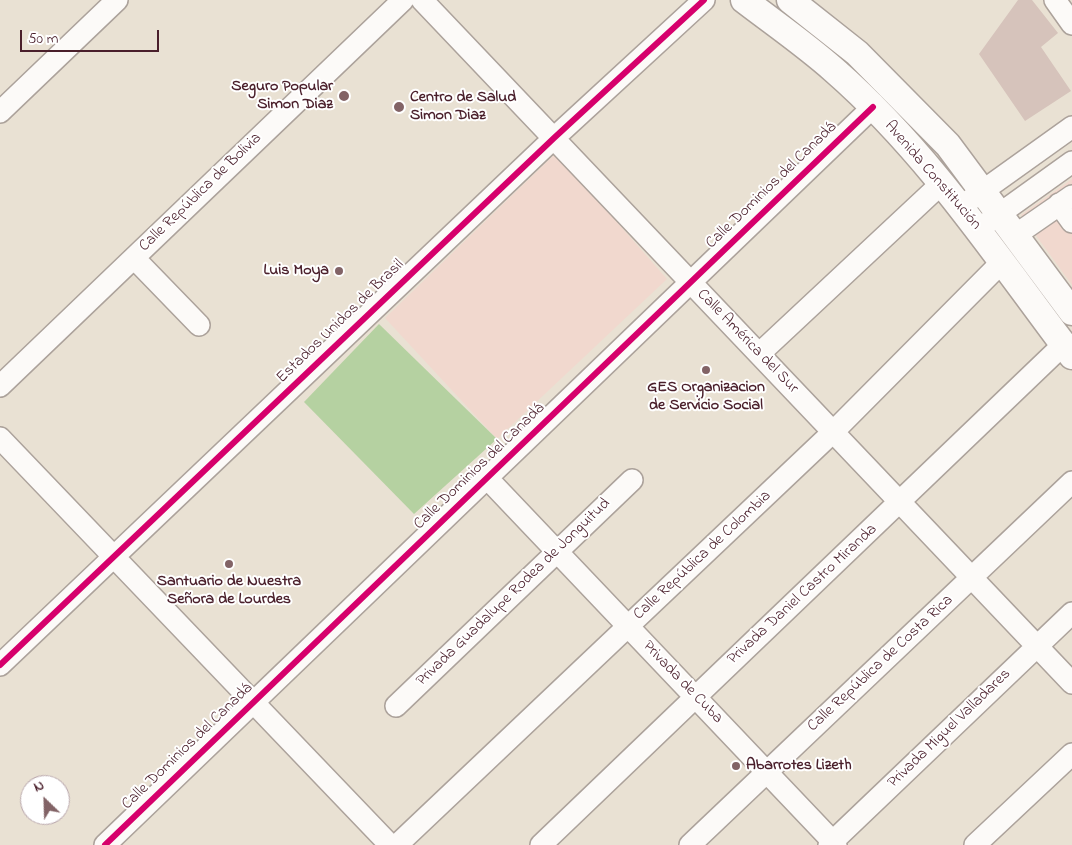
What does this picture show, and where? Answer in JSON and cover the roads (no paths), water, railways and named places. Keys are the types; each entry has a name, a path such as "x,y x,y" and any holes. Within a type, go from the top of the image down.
{"main road":[{"name":"Avenida Constitución","path":"744,0 834,70 873,107 962,206 1068,350"},
{"name":"Avenida Constitución","path":"790,0 857,53 903,97 948,145 1017,234 1072,312"}],"street":[{"path":"0,112 117,0"},
{"name":"Calle República de Bolivia","path":"0,386 403,0"},
{"name":"Calle América del Sur","path":"422,0 1072,683"},
{"name":"Estados Unidos de Brasil","path":"0,666 554,138 704,0"},
{"path":"1055,0 1072,24"},
{"name":"Calle Dominios del Canadá","path":"105,845 873,107"},
{"path":"962,206 1072,128"},
{"path":"978,228 1072,162"},
{"path":"759,354 942,183"},
{"path":"1017,234 1066,200 1072,222"},
{"path":"134,258 199,325"},
{"name":"Calle República de Colombia","path":"397,845 833,432 1003,260"},
{"name":"Privada Daniel Castro Miranda","path":"542,845 695,697 901,503 1068,350"},
{"path":"0,438 390,845"},
{"name":"Privada de Cuba","path":"487,478 767,772 832,844"},
{"name":"Privada Guadalupe Rodea de Jonguitud","path":"396,706 632,480"},
{"name":"Calle República de Costa Rica","path":"690,845 1072,482"},
{"name":"Privada Miguel Valladares","path":"832,844 1072,613"},
{"path":"975,845 1072,754"}],"place":[{"name":"Seguro Popular Simon Diaz","path":"344,96"},
{"name":"Centro de Salud Simon Diaz","path":"399,107"},
{"name":"Luis Moya","path":"339,271"},
{"name":"GES Organizacion de Servicio Social","path":"706,370"},
{"name":"Santuario de Nuestra Señora de Lourdes","path":"229,564"},
{"name":"Abarrotes Lizeth","path":"736,766"}]}
